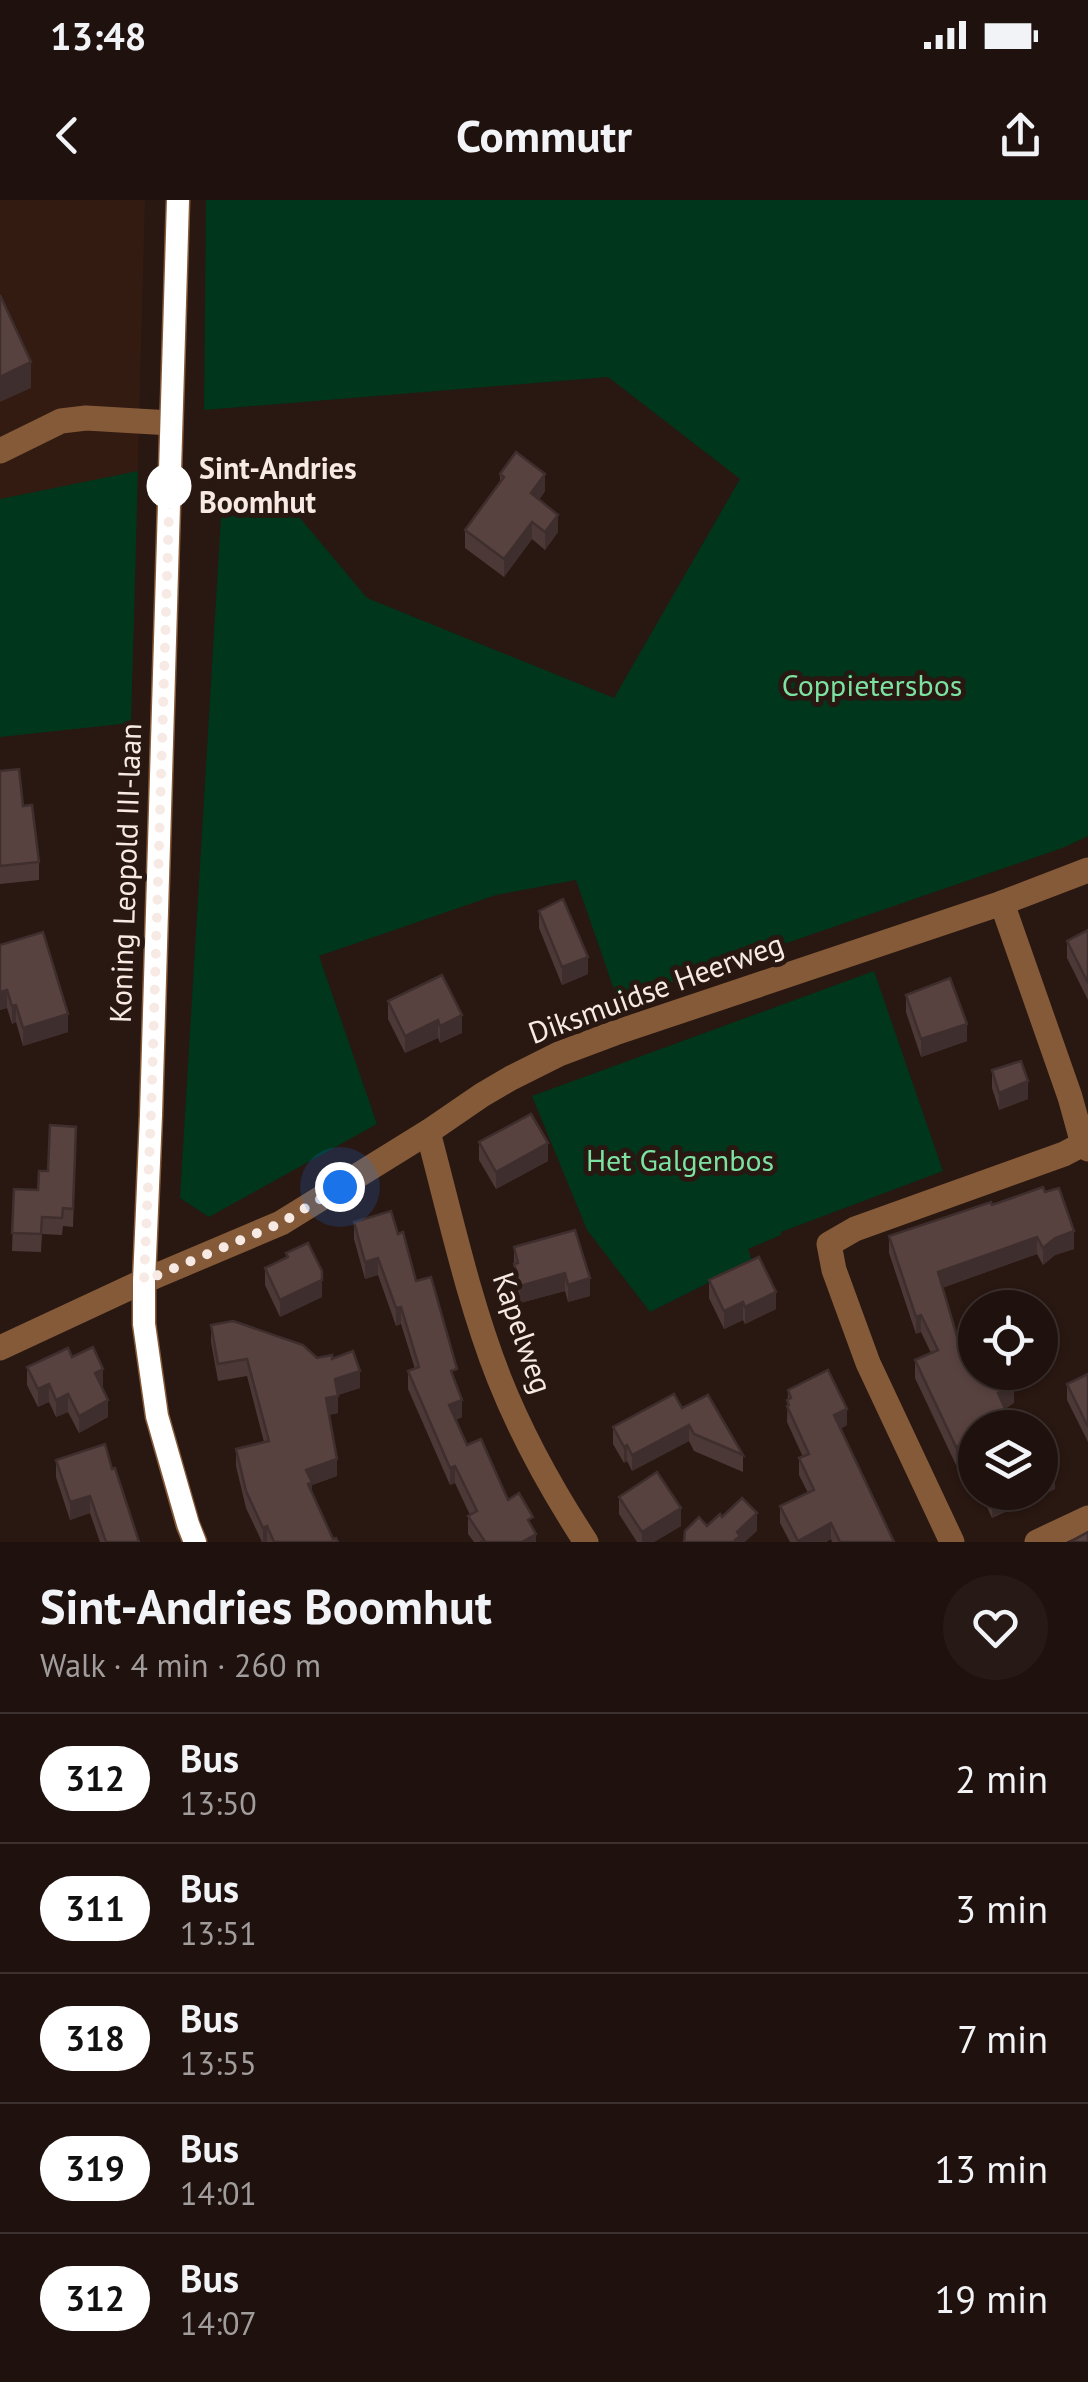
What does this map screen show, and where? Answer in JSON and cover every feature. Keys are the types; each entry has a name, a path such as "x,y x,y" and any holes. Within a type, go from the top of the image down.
{"street":[{"name":"Koning Leopold III-laan","path":"178,200 144,1324 157,1416 195,1542"},
{"path":"0,451 60,421 86,418 171,423"},
{"name":"Diksmuidse Heerweg","path":"0,1348 281,1223 482,1095 562,1053 1088,870"},
{"path":"952,1542 868,1363 834,1270 830,1244 855,1229 1086,1147 1002,903"},
{"name":"Kapelweg","path":"428,1132 499,1377 553,1492 586,1542"},
{"path":"1037,1542 1088,1518"}],"shaded area":[{"path":"0,200 145,200 131,723 0,737"}],"green space":[{"name":"Coppietersbos","path":"206,200 1088,200 1088,836 618,1001 576,880 496,895 319,956 377,1124 209,1217 180,1198 222,500 290,506 367,598 614,698 740,479 608,377 204,410"},
{"path":"138,471 131,723 0,737 0,499"},
{"name":"Het Galgenbos","path":"874,971 943,1171 781,1232 748,1249 752,1261 650,1312 587,1230 532,1096"}],"building":[{"path":"0,295 31,362 0,377"},
{"path":"516,452 545,474 531,493 558,515 545,532 532,522 504,559 465,530 504,477 500,474"},
{"path":"19,769 23,806 32,805 39,862 0,866 0,771"},
{"path":"563,899 588,957 562,967 539,911"},
{"path":"1088,930 1088,983 1067,941"},
{"path":"43,932 68,1014 23,1028 7,990 0,992 0,945"},
{"path":"442,975 462,1015 440,1026 438,1020 405,1036 388,1001"},
{"path":"950,978 967,1024 921,1039 906,995"},
{"path":"1021,1061 1028,1081 999,1093 992,1070"},
{"path":"531,1114 548,1143 496,1172 479,1142"},
{"path":"50,1125 76,1127 73,1209 63,1208 62,1218 42,1217 41,1234 12,1233 14,1189 38,1190 39,1171 48,1171"},
{"path":"1043,1187 1045,1192 1059,1188 1074,1231 1043,1248 1037,1237 938,1272 958,1340 958,1390 1004,1390 998,1393 1006,1410 958,1410 956,1447 915,1360 938,1350 921,1315 916,1317 889,1236 991,1202 992,1205"},
{"path":"391,1211 398,1234 403,1232 416,1281 431,1277 457,1369 451,1371 462,1400 449,1405 467,1445 481,1439 508,1500 519,1493 533,1517 528,1520 536,1534 522,1542 480,1542 484,1540 468,1516 477,1511 455,1466 450,1468 408,1371 419,1367 401,1307 396,1308 378,1258 365,1262 354,1222"},
{"path":"575,1230 590,1278 568,1285 565,1273 520,1286 514,1247"},
{"path":"308,1243 322,1271 322,1280 280,1300 265,1268"},
{"path":"759,1257 776,1292 745,1307 743,1302 724,1311 709,1280"},
{"path":"233,1321 303,1345 317,1358 332,1355 332,1359 353,1351 360,1371 335,1379 338,1396 326,1398 337,1459 306,1470 312,1482 308,1484 333,1539 338,1542 274,1542 267,1526 263,1528 246,1491 236,1449 269,1441 247,1359 218,1364 211,1325"},
{"path":"93,1347 103,1369 95,1373 108,1400 79,1416 68,1394 56,1400 49,1384 38,1389 27,1367 68,1348 72,1357"},
{"path":"828,1370 847,1409 834,1415 894,1542 840,1542 831,1523 798,1541 780,1506 814,1490 799,1458 809,1454 787,1406 791,1398 788,1390"},
{"path":"1088,1374 1088,1427 1067,1384"},
{"path":"674,1394 682,1408 708,1395 743,1455 694,1434 689,1425 632,1455 613,1427"},
{"path":"105,1444 139,1542 106,1542 90,1496 70,1502 56,1460"},
{"path":"657,1472 681,1508 642,1532 619,1497"},
{"path":"742,1498 757,1513 737,1532 737,1542 684,1542 685,1531 699,1517 707,1526"},
{"path":"1088,1532 1088,1542 1070,1542"}],"bus line":[{"name":"312","path":"178,200 144,1324 157,1416 195,1542"}],"place":[{"name":"Sint-Andries Boomhut","path":"169,486"}],"route":[{"path":"169,486 170,477 144,1281 281,1223 340,1187"}]}
